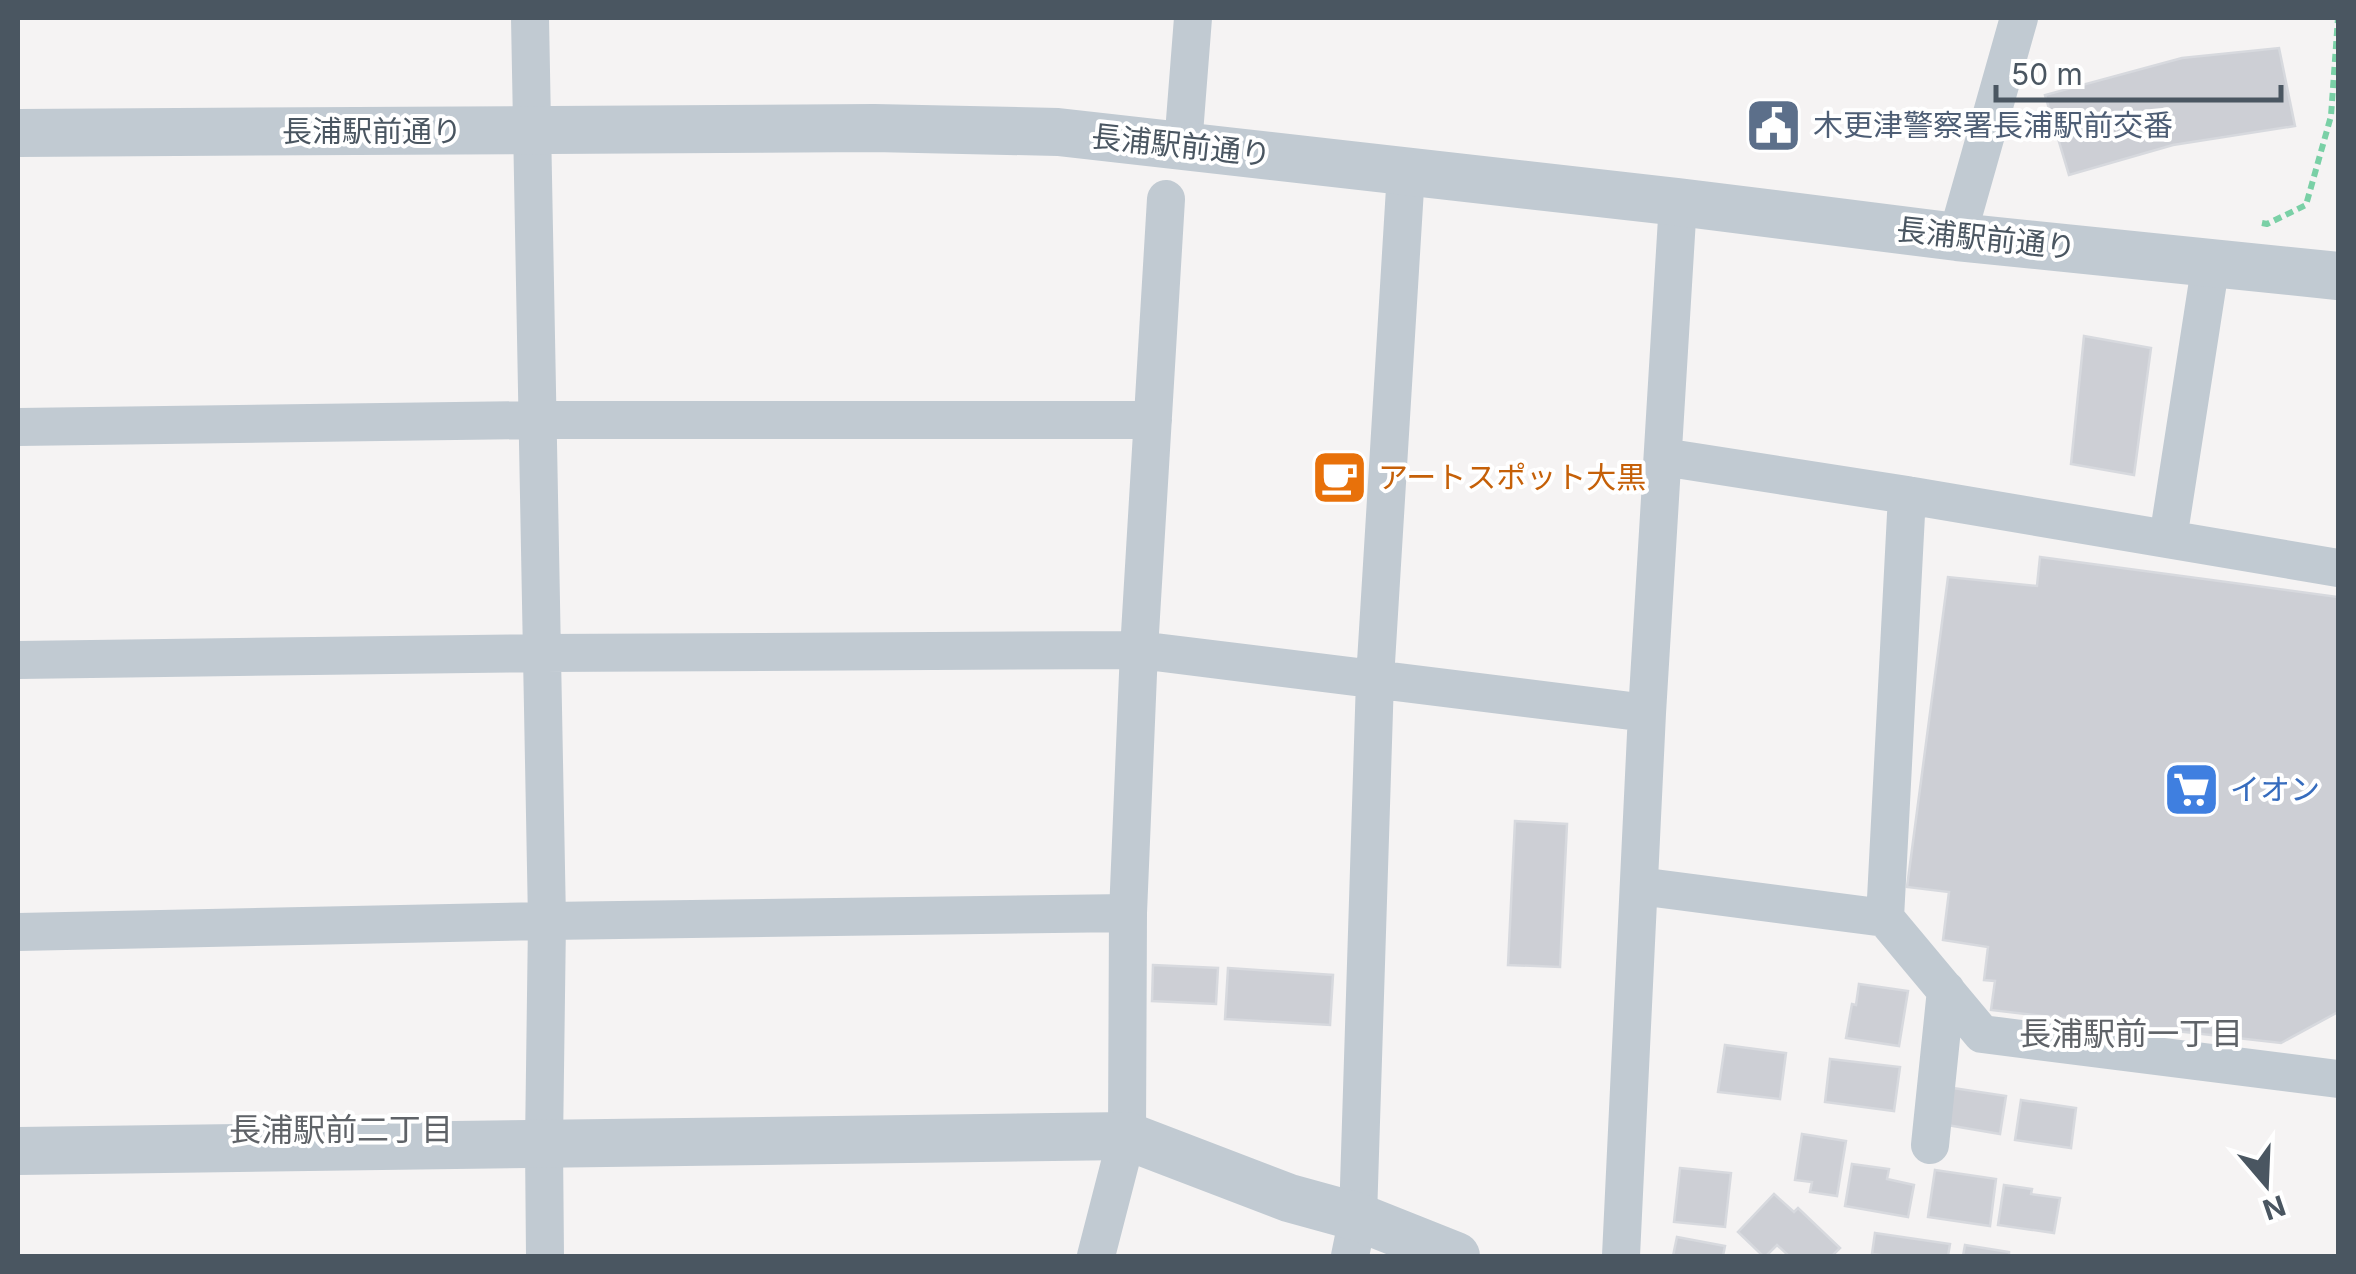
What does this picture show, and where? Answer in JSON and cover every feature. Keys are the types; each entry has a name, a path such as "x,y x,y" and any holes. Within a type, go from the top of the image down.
{"street":[{"path":"530,18 547,921 546,1256"},
{"path":"1183,146 1193,18"},
{"path":"1956,237 2020,18"},
{"name":"長浦駅前通り","path":"18,134 874,128 1058,132 1956,237 2338,276"},
{"path":"1354,1236 1376,679 1406,172"},
{"path":"1096,1256 1127,1136 1128,913 1166,199"},
{"path":"1621,1256 1647,713 1678,202"},
{"path":"2168,539 2211,262"},
{"path":"18,427 537,420 1153,420"},
{"path":"1663,457 2338,568"},
{"path":"1885,918 1907,495"},
{"path":"18,660 1140,650 1647,713"},
{"path":"1639,886 1885,918 1982,1034 2338,1079"},
{"path":"18,932 1128,913"},
{"path":"1930,1145 1946,990"},
{"path":"18,1150 1127,1136 1289,1198 1354,1236 1456,1256"}],"path":[{"path":"2247,222 2266,224 2306,205 2331,116 2338,18"}],"building":[{"path":"2279,48 2295,126 2173,145 2069,175 2045,95 2182,58"},
{"path":"2084,336 2151,348 2134,475 2071,464"},
{"path":"2040,557 2338,597 2338,1012 2281,1043 1991,1010 1995,981 1984,980 1988,947 1943,940 1949,892 1907,887 1948,577 2037,586"},
{"path":"1515,821 1567,824 1560,967 1508,965"},
{"path":"1153,965 1218,968 1216,1004 1152,1001"},
{"path":"1228,968 1333,975 1330,1025 1225,1019"},
{"path":"1859,984 1908,991 1899,1046 1846,1038"},
{"path":"1725,1045 1786,1053 1780,1099 1718,1092"},
{"path":"1830,1059 1900,1067 1894,1111 1825,1102"},
{"path":"1953,1088 2006,1096 2000,1134 1947,1125"},
{"path":"2021,1100 2076,1108 2071,1148 2015,1140"},
{"path":"1802,1134 1846,1141 1837,1196 1810,1192 1812,1182 1795,1180"},
{"path":"1852,1164 1889,1169 1887,1179 1914,1185 1908,1217 1845,1206"},
{"path":"1680,1168 1731,1173 1725,1227 1674,1222"},
{"path":"1935,1170 1996,1179 1990,1226 1928,1217"},
{"path":"2004,1185 2060,1198 2054,1233 1998,1225"},
{"path":"1774,1194 1794,1212 1798,1208 1840,1248 1832,1256 1789,1256 1777,1245 1763,1256 1738,1232"},
{"path":"1875,1233 1950,1244 1948,1256 1872,1254"},
{"path":"1677,1237 1725,1246 1723,1256 1673,1256"},
{"path":"1965,1245 2009,1252 2009,1256 1963,1256"}],"place":[{"name":"木更津警察署長浦駅前交番","path":"1774,126"},
{"name":"アートスポット大黒","path":"1339,478"},
{"name":"イオン","path":"2191,790"}],"district":[{"name":"長浦駅前一丁目","path":"2131,1034"},
{"name":"長浦駅前二丁目","path":"341,1130"}]}
